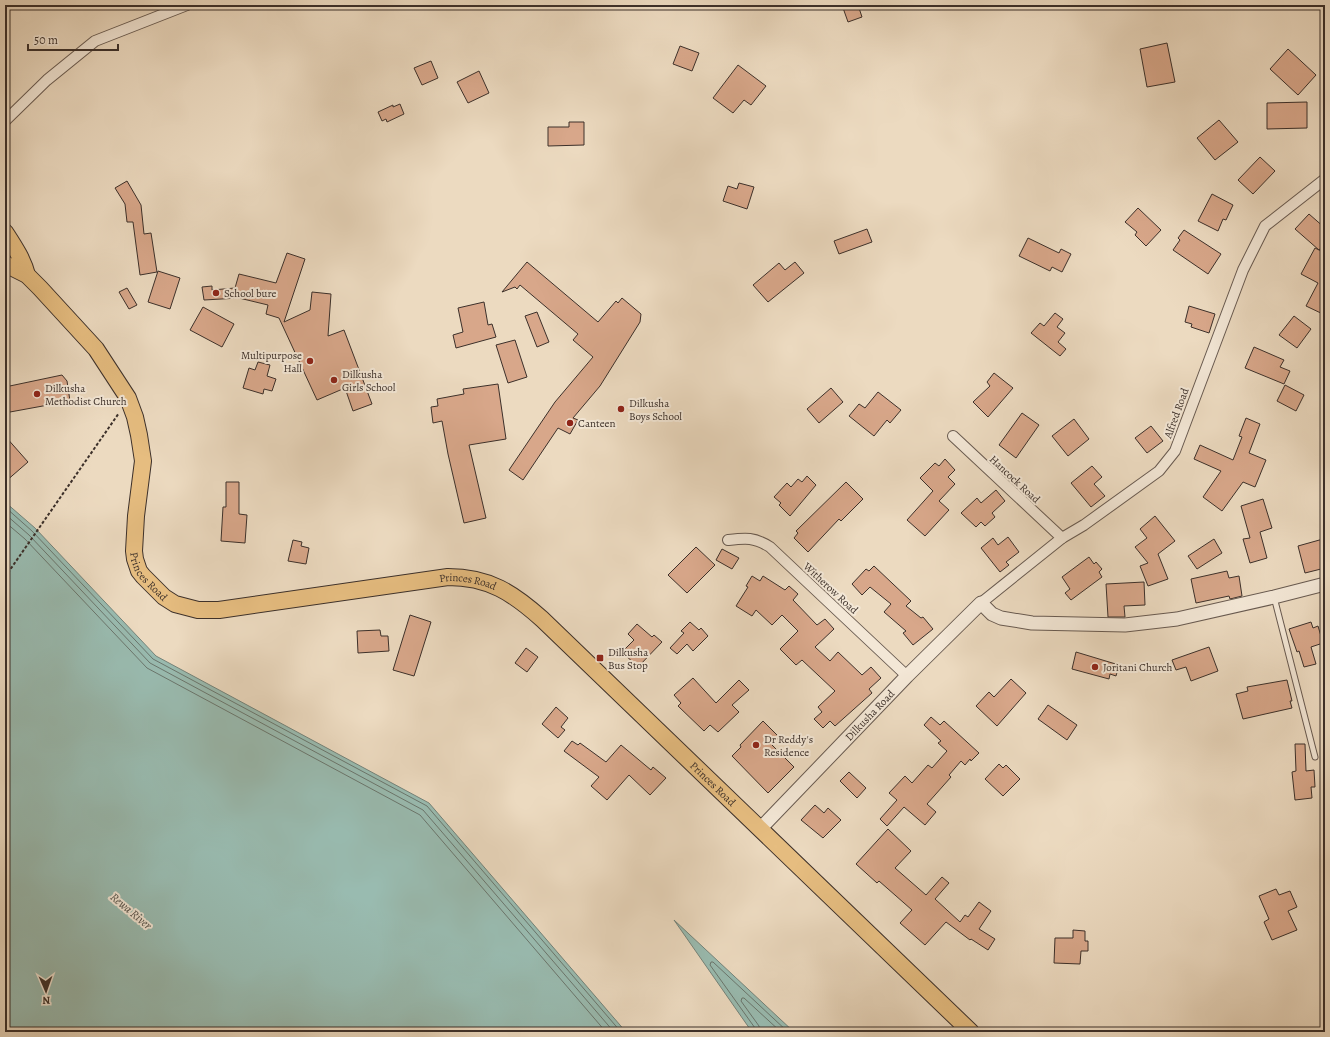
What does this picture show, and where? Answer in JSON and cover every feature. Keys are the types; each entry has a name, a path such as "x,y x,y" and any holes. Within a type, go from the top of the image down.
{"main road":[{"name":"Princes Road","path":"5,232 17,250 25,267 27,276"},
{"name":"Princes Road","path":"5,264 27,276 96,349 132,406 140,435 143,461 136,516 135,559 139,571 164,597 175,604 189,608 198,610 214,610 263,605 448,577 465,577 487,582 514,596 542,619 971,1032"}],"street":[{"path":"5,121 47,80 95,41 187,5"},
{"name":"Alfred Road","path":"981,603 1062,538 1084,525 1159,471 1175,451 1243,270 1265,226 1325,179"},
{"name":"Hancock Road","path":"953,436 1062,538"},
{"name":"Witherow Road","path":"728,540 748,538 760,540 770,547 907,676"},
{"path":"981,603 992,614 1001,618 1032,623 1125,625 1177,619 1325,584"},
{"name":"Dilkusha Road","path":"760,829 907,676 981,603"}],"lane":[{"path":"1274,597 1315,757"}],"path":[{"path":"5,577 128,398"}],"water":[{"name":"Rewa River","path":"5,502 35,528 156,656 429,803 626,1032 5,1032"},
{"path":"674,920 794,1032 752,1032"}],"building":[{"path":"842,5 858,5 862,17 848,22"},
{"path":"1167,43 1175,82 1147,87 1140,49"},
{"path":"680,46 699,53 692,71 673,64"},
{"path":"1288,49 1316,75 1298,95 1270,69"},
{"path":"431,61 438,78 422,85 414,68"},
{"path":"738,65 766,86 751,105 744,100 733,113 713,98"},
{"path":"479,71 489,93 468,103 457,82"},
{"path":"1307,102 1307,128 1267,129 1267,103"},
{"path":"400,104 404,114 387,122 386,119 382,121 378,112 393,105 393,107"},
{"path":"1219,120 1238,142 1215,160 1197,138"},
{"path":"569,122 584,122 584,145 548,146 548,127 569,127"},
{"path":"1260,157 1275,171 1253,194 1238,180"},
{"path":"127,181 141,205 144,234 151,233 157,272 140,275 133,222 127,222 125,204 115,188"},
{"path":"739,183 754,187 747,209 723,201 728,186 737,189"},
{"path":"1212,194 1233,205 1226,220 1223,219 1218,231 1198,221"},
{"path":"1138,208 1161,230 1146,246 1135,235 1137,232 1125,222"},
{"path":"1309,214 1325,228 1325,243 1319,250 1295,229"},
{"path":"867,229 872,242 839,254 834,241"},
{"path":"1184,230 1221,254 1208,274 1173,250 1180,240 1178,238"},
{"path":"1028,238 1059,253 1061,249 1071,254 1062,272 1052,267 1050,271 1019,256"},
{"path":"1315,248 1325,253 1325,315 1306,306 1318,283 1301,274"},
{"path":"287,253 305,259 284,322 310,310 312,292 331,294 328,336 344,330 372,404 353,411 345,388 317,400 279,318 266,314 268,305 239,298 204,300 202,287 212,286 212,290 235,288 239,274 276,283"},
{"path":"527,262 598,322 616,301 618,303 622,298 641,314 640,322 600,386 573,418 578,420 570,434 558,428 523,480 509,470 555,402 593,357 573,340 578,334 520,285 517,289 515,287 502,292"},
{"path":"795,262 804,273 768,302 753,285 779,263 785,270"},
{"path":"158,271 180,278 170,309 148,302"},
{"path":"127,288 137,305 129,309 119,292"},
{"path":"484,302 488,325 492,324 496,337 456,348 453,335 463,332 458,308"},
{"path":"1189,306 1215,314 1209,333 1191,327 1192,324 1185,322"},
{"path":"203,307 234,324 222,347 190,330"},
{"path":"537,312 549,342 537,347 525,316"},
{"path":"1055,313 1063,319 1057,327 1065,333 1058,342 1066,349 1060,356 1031,333 1040,323 1044,326"},
{"path":"1294,316 1311,329 1297,348 1279,335"},
{"path":"515,340 527,377 508,383 496,345"},
{"path":"1254,347 1284,360 1280,367 1290,371 1284,384 1245,368"},
{"path":"258,362 270,365 267,376 276,379 272,391 264,389 263,394 243,388 249,368 255,370"},
{"path":"994,373 1013,388 988,417 973,402 990,386 987,382"},
{"name":"Dilkusha Methodist Church","path":"62,375 67,381 70,401 10,412 5,406 5,387"},
{"path":"498,384 506,439 469,445 486,518 464,523 442,421 433,423 431,407 438,406 437,399 464,394 463,389"},
{"path":"1285,385 1304,395 1296,411 1277,401"},
{"path":"831,388 843,402 819,423 807,409"},
{"path":"878,392 901,410 890,423 887,420 874,436 849,416 859,404 865,408"},
{"path":"1022,413 1039,425 1016,458 999,445"},
{"path":"1246,418 1260,424 1249,453 1266,460 1255,487 1243,482 1222,511 1203,497 1221,471 1194,459 1200,445 1233,460 1242,437 1239,436"},
{"path":"1074,419 1089,439 1068,456 1052,436"},
{"path":"1151,426 1163,441 1147,453 1135,438"},
{"path":"5,436 28,462 5,482"},
{"path":"945,459 955,470 948,477 955,484 939,501 949,510 925,536 907,520 933,491 920,478 935,463 939,466"},
{"path":"1092,466 1102,477 1094,484 1105,496 1091,507 1071,483"},
{"path":"807,476 816,485 790,516 779,505 781,503 774,497 787,483 791,487 798,479 802,482"},
{"path":"226,482 239,482 239,514 247,515 245,543 221,541 223,507 226,507"},
{"path":"846,482 863,499 841,521 839,519 808,552 794,538 798,533 796,531"},
{"path":"996,490 1005,501 992,513 995,517 985,526 981,522 976,527 961,513 977,498 981,503"},
{"path":"1263,499 1272,528 1260,532 1267,558 1250,563 1243,539 1250,538 1241,506"},
{"path":"1155,516 1175,541 1158,554 1168,579 1148,586 1140,566 1148,563 1135,547 1147,538 1140,529"},
{"path":"1008,537 1019,552 1006,562 1009,565 1000,572 981,548 993,538 998,545"},
{"path":"1214,539 1222,553 1197,569 1188,556"},
{"path":"1323,539 1325,549 1325,568 1305,573 1298,546"},
{"path":"293,540 302,542 301,546 309,548 306,564 288,561"},
{"path":"696,547 715,565 687,593 668,575"},
{"path":"722,549 739,558 732,569 716,560"},
{"path":"1089,557 1094,564 1096,562 1102,569 1099,572 1102,577 1071,600 1065,593 1070,589 1062,577"},
{"path":"874,566 911,601 906,606 921,618 923,617 933,629 913,645 903,633 906,631 884,612 891,604 870,587 862,595 852,584 866,569 869,571"},
{"path":"1227,571 1229,578 1239,576 1242,596 1230,599 1229,596 1196,603 1191,579"},
{"path":"752,576 760,581 763,576 785,590 789,586 798,594 793,600 817,625 825,619 834,629 815,647 830,661 838,652 862,675 871,667 881,678 869,689 872,693 835,726 830,721 823,728 814,719 822,712 818,707 835,691 802,660 796,665 780,649 798,631 782,615 772,625 756,610 752,616 736,606 748,587 746,586"},
{"path":"1144,582 1145,605 1124,606 1125,617 1108,617 1106,584"},
{"path":"410,615 431,622 414,676 393,670"},
{"path":"690,622 699,630 701,628 708,636 693,651 687,644 677,654 670,648 684,633 681,631"},
{"path":"1311,622 1313,628 1318,626 1323,643 1311,647 1316,664 1304,667 1299,651 1297,652 1289,629"},
{"path":"637,624 652,637 654,635 662,642 638,667 622,652 634,640 628,634"},
{"path":"380,630 381,636 388,636 389,651 358,653 357,631"},
{"path":"1209,647 1218,671 1191,681 1186,667 1176,670 1172,660"},
{"path":"526,648 538,657 527,672 515,663"},
{"name":"Joritani Church","path":"1076,652 1119,665 1116,676 1110,674 1109,679 1072,669"},
{"path":"693,678 716,703 739,680 749,690 732,705 739,712 718,732 710,725 704,731 678,706 681,703 674,695"},
{"path":"1011,679 1026,693 997,726 976,706 989,692 994,697"},
{"path":"1287,680 1292,701 1290,701 1292,708 1243,719 1236,694 1248,691 1247,687"},
{"path":"1048,705 1077,725 1067,740 1038,719"},
{"path":"556,707 568,718 561,727 565,730 558,738 542,724"},
{"path":"931,717 940,725 944,721 979,753 971,761 970,759 965,765 961,761 949,775 951,777 927,804 936,812 925,825 904,807 887,826 880,819 897,800 889,793 905,776 912,783 928,765 932,768 947,751 938,743 941,741 924,725"},
{"path":"763,721 779,737 772,745 794,767 768,793 732,756 741,747 740,745"},
{"path":"572,741 578,745 580,743 606,762 621,745 651,770 653,767 666,778 650,795 629,775 607,800 591,786 599,777 564,751"},
{"path":"1295,744 1305,744 1306,771 1314,770 1315,787 1311,787 1312,798 1295,800 1292,772 1296,771"},
{"path":"999,764 1003,768 1006,765 1020,779 1003,796 985,779"},
{"path":"849,772 866,788 857,798 840,781"},
{"path":"815,805 824,813 828,808 841,820 823,838 801,820"},
{"path":"888,829 911,851 895,868 926,895 942,877 949,883 935,899 960,922 965,915 968,917 979,902 991,911 979,929 995,939 988,950 971,939 970,940 946,922 925,945 900,923 912,910 879,881 877,883 856,864"},
{"path":"1276,889 1279,895 1290,891 1297,907 1288,911 1297,930 1272,940 1264,922 1269,919 1259,896"},
{"path":"1073,930 1085,931 1085,941 1088,941 1088,951 1081,951 1080,964 1054,963 1055,938 1073,938"}],"place":[{"name":"School bure","path":"216,293"},
{"name":"Multipurpose Hall","path":"310,361"},
{"name":"Dilkusha Girls School","path":"334,380"},
{"name":"Dilkusha Methodist Church","path":"37,394"},
{"name":"Dilkusha Boys School","path":"621,409"},
{"name":"Canteen","path":"570,423"},
{"name":"Dilkusha Bus Stop","path":"600,658"},
{"name":"Joritani Church","path":"1095,667"},
{"name":"Dr Reddy's Residence","path":"756,745"}]}
